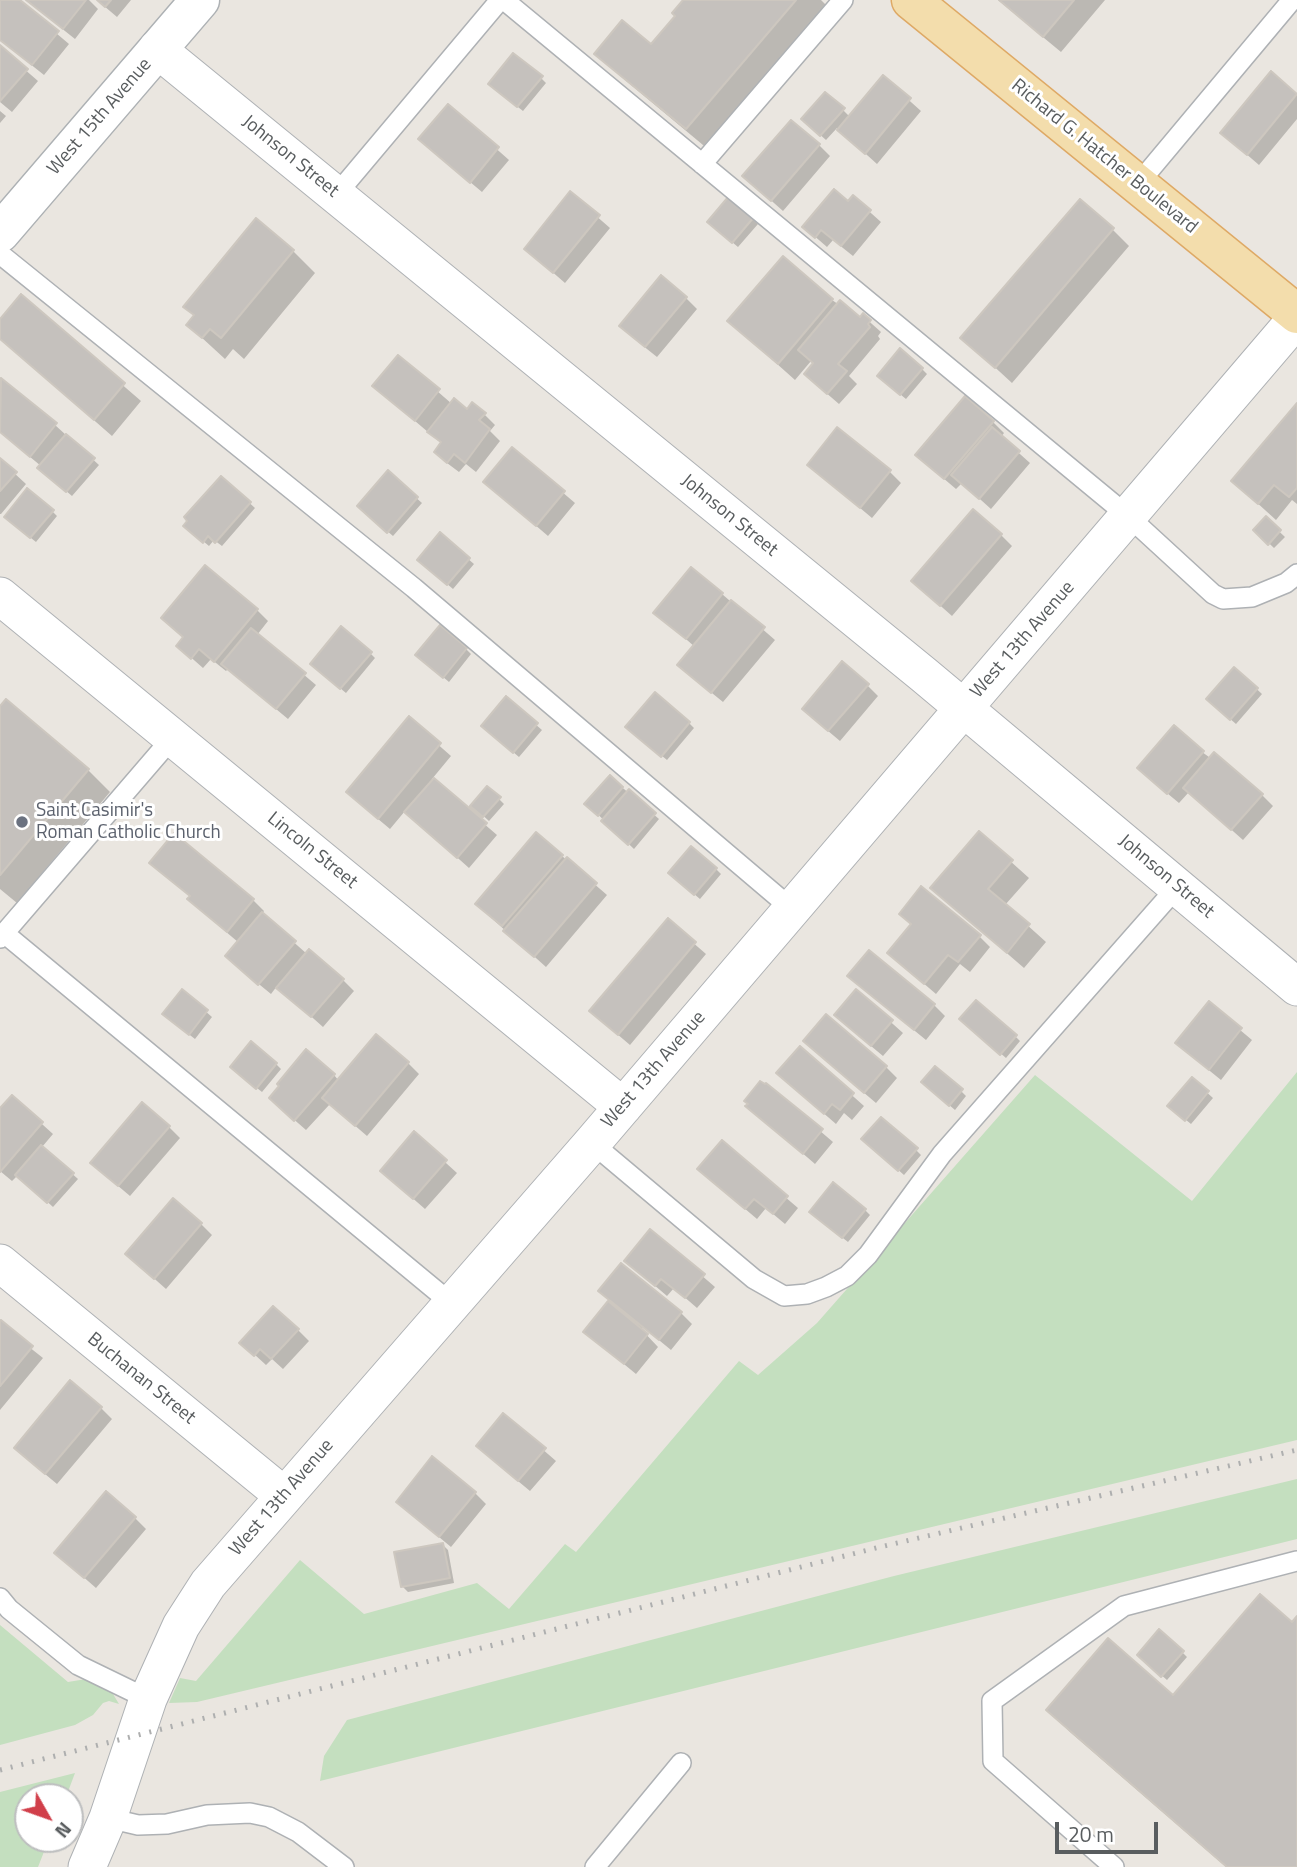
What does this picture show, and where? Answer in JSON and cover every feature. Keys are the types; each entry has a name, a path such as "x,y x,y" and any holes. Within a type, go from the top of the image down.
{"main road":[{"name":"West 15th Avenue","path":"0,233 200,0"},
{"name":"Richard G. Hatcher Boulevard","path":"911,0 1297,316"}],"street":[{"name":"Johnson Street","path":"157,49 964,708 1297,987"},
{"name":"West 13th Avenue","path":"87,1867 108,1818 148,1699 181,1626 208,1584 623,1107 1297,316"},
{"name":"Lincoln Street","path":"0,596 623,1107"},
{"name":"Buchanan Street","path":"0,1263 283,1495"}],"lane":[{"path":"336,195 502,0 1128,516 1213,594 1223,599 1252,597 1286,583 1297,574"},
{"path":"702,164 843,0"},
{"path":"1138,184 1292,0"},
{"path":"0,254 414,588 792,909"},
{"path":"173,737 2,936 451,1303"},
{"path":"592,1143 754,1279 785,1296 807,1294 826,1287 847,1276 868,1255 942,1154 1178,886"},
{"path":"1114,1867 993,1761 992,1701 1124,1606 1297,1561"},
{"path":"0,1598 9,1609 78,1665 148,1699"},
{"path":"595,1867 681,1763"},
{"path":"108,1818 138,1825 167,1824 207,1815 250,1813 269,1817 298,1832 344,1867"}],"green space":[{"path":"1297,1072 1297,1440 197,1702 169,1703 180,1678 196,1681 300,1560 364,1614 477,1583 509,1609 565,1544 576,1552 739,1361 758,1375 817,1323 1035,1075 1192,1201"},
{"path":"1297,1479 1297,1539 320,1781 324,1756 347,1720 894,1576"},
{"path":"0,1625 68,1682 98,1677 119,1704 109,1701 103,1703 93,1715 75,1725 0,1745"},
{"path":"75,1773 71,1783 36,1783"},
{"path":"14,1788 14,1853 44,1853 38,1867 0,1867 0,1792"}],"building":[{"path":"0,0 20,0 59,31 32,65 0,40"},
{"path":"26,0 86,0 63,29"},
{"path":"97,0 111,0 105,7"},
{"path":"683,0 796,0 686,129 594,54 622,20 651,44 675,16 672,13"},
{"path":"999,0 1074,0 1043,37"},
{"path":"0,45 28,69 0,101"},
{"path":"513,53 543,76 517,107 488,84"},
{"path":"1271,71 1297,94 1247,155 1220,133"},
{"path":"883,75 911,98 865,154 837,130"},
{"path":"825,92 845,108 820,136 801,119"},
{"path":"448,104 499,147 470,183 418,139"},
{"path":"791,120 820,144 771,201 742,176"},
{"path":"834,189 848,201 853,195 871,210 841,246 821,230 815,238 802,227"},
{"path":"570,191 600,215 553,273 524,249"},
{"path":"729,196 754,217 732,243 707,222"},
{"path":"1080,199 1114,228 995,368 960,338"},
{"path":"256,218 294,250 221,338 210,329 202,338 186,325 194,315 183,307"},
{"path":"783,256 833,299 778,364 727,321"},
{"path":"661,275 687,297 645,347 619,326"},
{"path":"21,294 125,383 94,420 0,339 0,319"},
{"path":"840,300 860,317 863,313 871,320 868,324 870,327 838,364 847,371 827,394 804,374 813,363 798,350"},
{"path":"900,348 923,368 900,395 877,376"},
{"path":"398,355 440,389 415,421 372,386"},
{"path":"1,378 57,423 30,457 0,432"},
{"path":"965,396 994,421 944,479 915,455"},
{"path":"454,398 467,409 472,402 486,413 479,420 490,429 465,463 454,454 447,463 434,452 441,442 427,432"},
{"path":"1297,403 1297,488 1289,497 1274,485 1258,504 1231,481"},
{"path":"837,427 891,470 860,508 807,465"},
{"path":"992,427 1020,451 979,499 951,475"},
{"path":"66,434 95,458 66,492 37,468"},
{"path":"512,447 565,491 536,526 483,482"},
{"path":"0,458 17,472 0,491"},
{"path":"388,470 418,497 387,533 357,506"},
{"path":"221,476 251,502 215,543 208,536 203,543 183,526 187,521 184,517"},
{"path":"27,488 54,510 30,538 4,517"},
{"path":"973,509 1002,534 940,606 911,581"},
{"path":"1266,516 1281,530 1268,545 1253,530"},
{"path":"440,532 470,558 447,585 417,560"},
{"path":"205,565 258,609 214,662 199,649 191,659 176,646 183,637 161,618"},
{"path":"691,567 723,593 686,639 653,613"},
{"path":"731,600 765,627 711,693 677,665"},
{"path":"440,625 467,648 443,678 415,655"},
{"path":"341,626 372,652 340,689 310,664"},
{"path":"251,628 306,673 276,709 221,664"},
{"path":"842,661 869,684 828,731 802,709"},
{"path":"1234,667 1258,688 1230,720 1206,699"},
{"path":"655,692 690,722 661,757 625,727"},
{"path":"506,696 538,723 513,753 481,726"},
{"name":"Saint Casimir's Roman Catholic Church","path":"6,699 89,769 0,875 0,706"},
{"path":"409,716 441,743 378,819 346,792"},
{"path":"1174,725 1204,751 1167,794 1137,768"},
{"path":"1214,752 1263,794 1231,830 1183,788"},
{"path":"610,775 623,787 598,816 584,804"},
{"path":"434,778 487,823 457,858 404,812"},
{"path":"487,786 501,797 483,817 470,806"},
{"path":"629,789 656,813 628,845 601,821"},
{"path":"979,831 1013,860 988,889 1030,924 1007,953 930,888"},
{"path":"536,832 563,855 502,926 475,904"},
{"path":"174,833 254,899 227,932 187,899 190,896 149,863"},
{"path":"691,846 717,868 694,895 668,873"},
{"path":"567,857 597,883 534,957 503,931"},
{"path":"921,886 981,935 958,962 948,955 924,984 887,953 911,924 899,914"},
{"path":"262,912 296,941 258,985 225,956"},
{"path":"668,918 696,942 618,1035 589,1011"},
{"path":"309,949 344,979 311,1017 276,988"},
{"path":"869,950 935,1004 914,1030 847,976"},
{"path":"182,989 208,1010 189,1035 162,1014"},
{"path":"856,989 893,1020 871,1046 834,1015"},
{"path":"976,1000 1017,1035 1000,1055 959,1019"},
{"path":"1209,1001 1242,1028 1209,1070 1175,1043"},
{"path":"826,1014 887,1066 864,1093 803,1041"},
{"path":"376,1034 409,1062 355,1126 322,1098"},
{"path":"251,1041 277,1063 256,1089 230,1067"},
{"path":"800,1046 854,1093 840,1110 832,1104 824,1114 776,1073"},
{"path":"306,1049 335,1074 294,1121 269,1098"},
{"path":"935,1066 963,1089 949,1106 921,1082"},
{"path":"1192,1077 1209,1091 1185,1121 1167,1106"},
{"path":"760,1081 823,1129 803,1154 745,1106 748,1104 744,1101"},
{"path":"12,1095 43,1122 0,1172 0,1108"},
{"path":"142,1102 170,1126 118,1186 90,1163"},
{"path":"881,1117 918,1148 898,1171 861,1139"},
{"path":"414,1131 447,1160 413,1199 380,1171"},
{"path":"722,1140 788,1196 773,1214 754,1199 745,1209 697,1169"},
{"path":"41,1145 74,1173 47,1203 15,1175"},
{"path":"833,1182 866,1209 842,1238 809,1212"},
{"path":"173,1198 202,1223 154,1279 125,1254"},
{"path":"650,1229 705,1274 685,1298 661,1279 655,1286 624,1261"},
{"path":"621,1263 682,1312 659,1340 598,1291"},
{"path":"608,1301 648,1334 624,1364 583,1332"},
{"path":"273,1306 299,1329 271,1359 260,1349 254,1356 239,1343"},
{"path":"0,1321 33,1346 0,1386"},
{"path":"70,1380 102,1407 45,1474 14,1448"},
{"path":"503,1413 546,1448 518,1481 476,1446"},
{"path":"432,1456 476,1492 439,1537 396,1502"},
{"path":"106,1491 136,1517 84,1578 54,1553"},
{"path":"443,1543 450,1578 401,1587 394,1552"},
{"path":"1260,1594 1292,1622 1297,1616 1297,1867 1227,1867 1046,1710 1108,1638 1173,1695"},
{"path":"1159,1629 1184,1651 1161,1677 1137,1655"}],"railway":[{"path":"0,1770 880,1547 1297,1450"}],"place":[{"name":"Saint Casimir's Roman Catholic Church","path":"22,822"}]}
